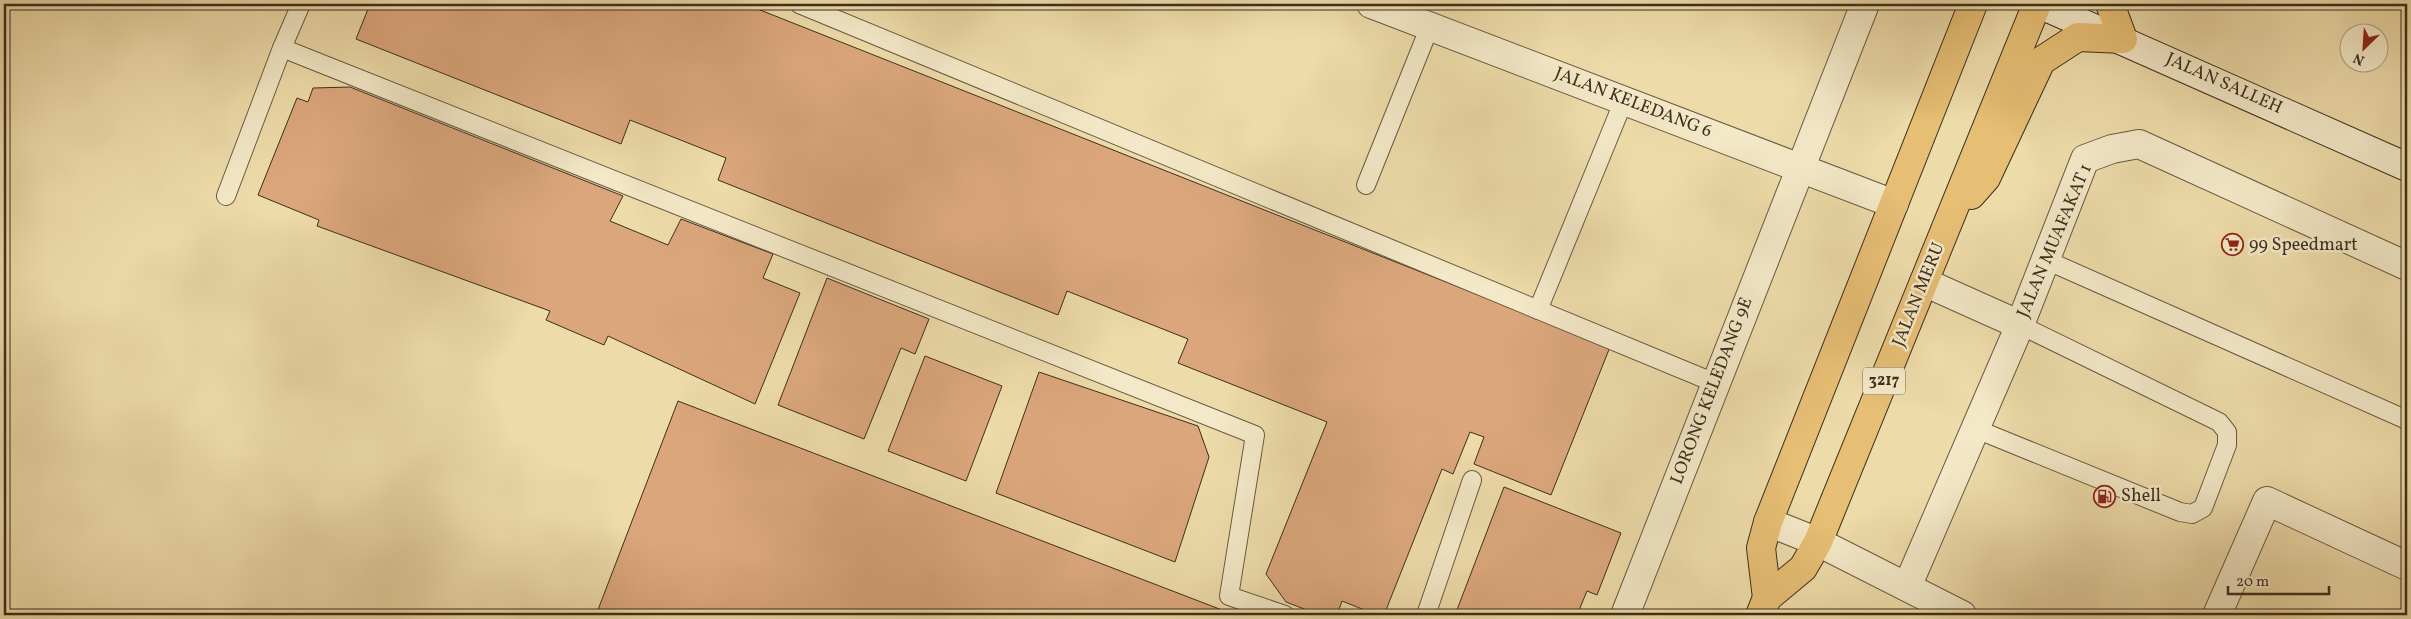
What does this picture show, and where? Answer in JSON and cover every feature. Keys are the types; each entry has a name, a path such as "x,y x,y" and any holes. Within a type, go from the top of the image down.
{"main road":[{"name":"JALAN MERU","path":"1763,607 1761,548 1768,522 1972,4"},
{"name":"JALAN MERU","path":"1763,607 1803,568 1818,542 2038,4"},
{"path":"1950,219 1986,178 2041,61 2078,37 2123,39 2110,4"}],"street":[{"name":"JALAN KELEDANG 6","path":"1371,4 1894,204"},
{"name":"LORONG KELEDANG 9E","path":"1625,615 1865,4"},
{"name":"JALAN SALLEH","path":"2038,4 2123,39 2407,167"},
{"name":"JALAN MUAFAKAT 1","path":"1907,587 2020,325 2085,159 2112,149 2139,144 2407,266"},
{"path":"1924,282 2020,325"},
{"path":"2217,615 2267,501 2407,566"},
{"path":"1768,522 1818,542 1962,615"}],"lane":[{"path":"226,196 282,48 301,4"},
{"path":"800,4 1715,383"},
{"path":"1366,185 1430,26"},
{"path":"282,48 1254,435 1229,596 1284,615"},
{"path":"1538,310 1624,100"},
{"path":"2046,260 2407,420"},
{"path":"1976,429 2180,512 2192,514 2202,508 2228,445 2227,432 2219,422 2020,325"},
{"path":"1426,615 1472,480"}],"building":[{"path":"370,4 745,4 1610,347 1551,495 1474,464 1484,437 1470,432 1453,474 1442,469 1384,615 1377,615 1342,601 1337,615 1320,615 1286,602 1266,574 1327,422 1178,363 1188,339 1067,291 1058,315 718,180 726,158 630,120 621,144 356,39"},
{"path":"350,87 623,196 610,221 668,245 681,219 773,254 763,278 800,293 755,404 608,336 604,345 546,320 550,311 317,226 319,220 258,195 297,98 308,102 313,88"},
{"path":"827,278 929,319 915,354 901,348 864,439 778,405"},
{"path":"925,356 1002,386 966,481 888,451"},
{"path":"1039,372 1198,426 1209,457 1175,562 996,493"},
{"path":"678,401 1235,615 596,615"},
{"path":"1504,487 1621,533 1597,595 1587,591 1577,615 1455,615"}],"place":[{"name":"99 Speedmart","path":"2233,245"},
{"name":"Shell","path":"2105,496"}]}
